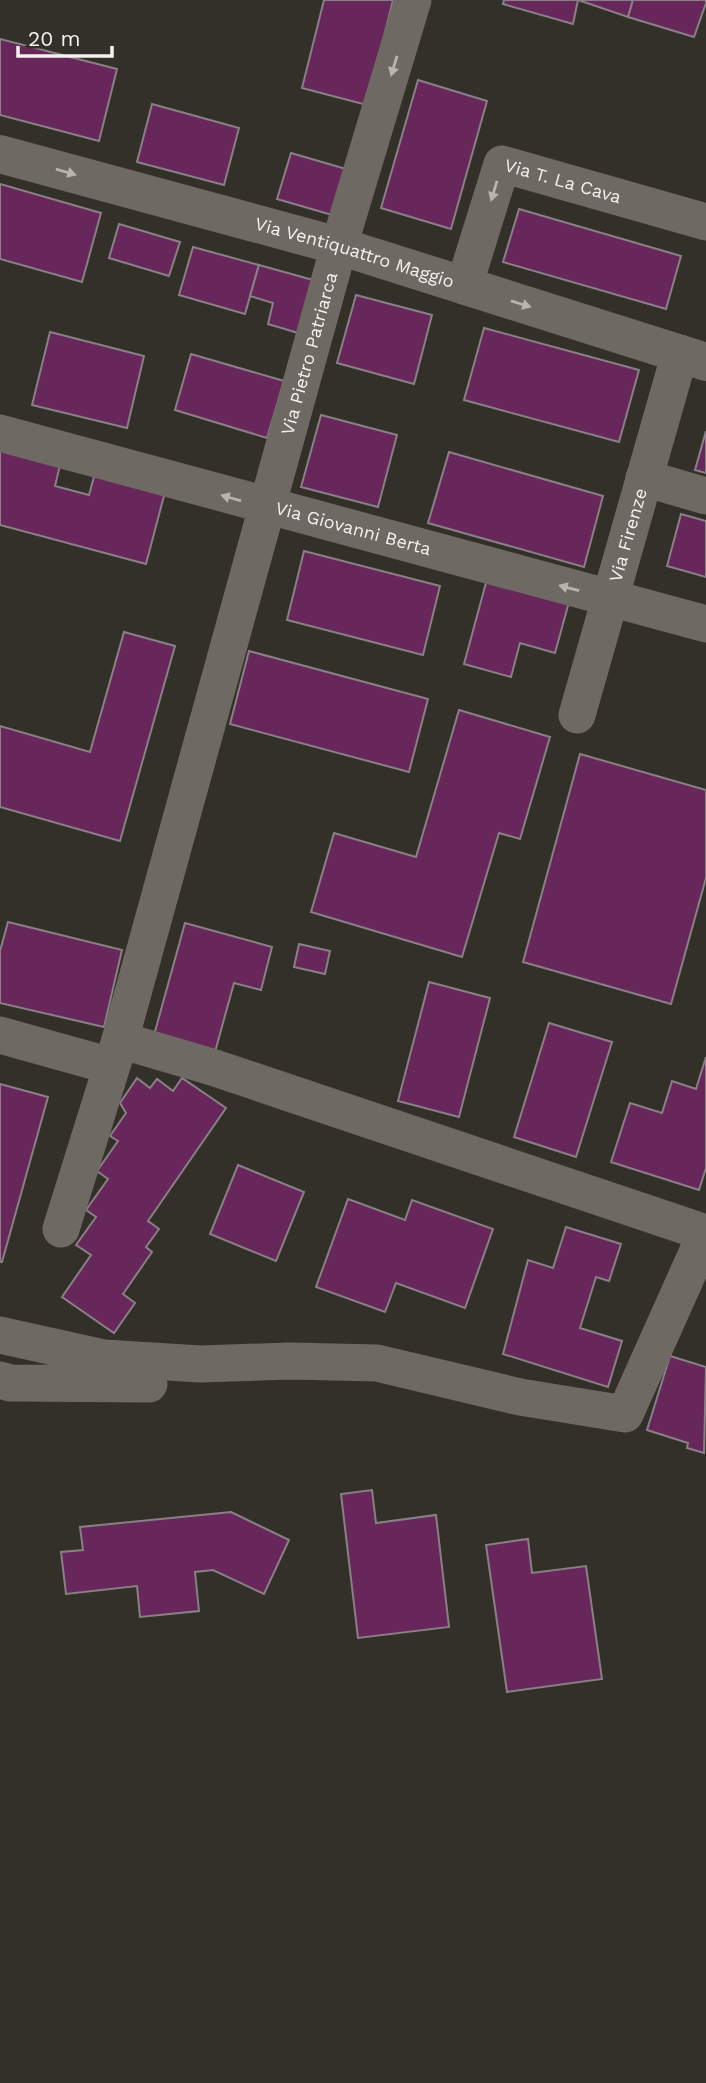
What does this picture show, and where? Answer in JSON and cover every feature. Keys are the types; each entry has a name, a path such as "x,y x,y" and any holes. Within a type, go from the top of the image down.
{"main road":[{"name":"Via Ventiquattro Maggio","path":"0,154 339,246 693,358"}],"street":[{"name":"Via Pietro Patriarca","path":"61,1229 116,1053 339,246 413,0"},
{"name":"Via T. La Cava","path":"464,286 502,164 706,222"},
{"name":"Via Firenze","path":"577,715 645,478 693,358"},
{"name":"Via Giovanni Berta","path":"0,433 266,508 706,624"},
{"path":"645,478 706,496"},
{"path":"0,1035 212,1067 706,1233 625,1414 520,1397 377,1363 290,1361 200,1364 104,1359 0,1335"},
{"path":"0,1380 10,1383 171,1384 200,1364"}],"building":[{"path":"324,0 393,0 367,105 302,88"},
{"path":"504,0 578,0 573,24 503,4"},
{"path":"578,0 633,0 628,17"},
{"path":"633,0 706,0 706,3 694,37 628,17"},
{"path":"0,39 117,69 99,141 0,115"},
{"path":"418,80 487,101 451,229 381,208"},
{"path":"152,104 239,128 224,185 137,162"},
{"path":"291,153 346,169 332,215 277,199"},
{"path":"0,184 101,213 82,282 0,259"},
{"path":"519,209 681,256 666,309 503,262"},
{"path":"119,224 180,242 169,276 109,258"},
{"path":"193,247 259,265 245,314 179,295"},
{"path":"259,265 313,280 298,333 268,324 273,303 250,296"},
{"path":"356,295 432,315 414,384 337,363"},
{"path":"484,328 639,370 619,442 464,400"},
{"path":"50,332 144,356 127,428 32,405"},
{"path":"191,354 284,381 267,438 175,410"},
{"path":"321,415 397,435 378,507 301,487"},
{"path":"706,431 706,473 695,470"},
{"path":"0,445 61,461 55,486 89,495 95,473 165,492 146,564 0,525"},
{"path":"449,452 603,496 584,567 428,523"},
{"path":"681,514 706,521 706,577 667,566"},
{"path":"304,551 440,586 423,655 287,620"},
{"path":"487,579 569,602 555,653 520,643 511,677 464,664"},
{"path":"124,632 175,646 120,841 0,807 0,726 90,752"},
{"path":"249,651 428,699 409,772 230,724"},
{"path":"459,710 550,737 520,839 499,833 462,957 311,912 334,833 416,857"},
{"path":"580,754 706,790 706,878 671,1004 523,962"},
{"path":"8,922 122,950 104,1027 0,1003 0,951"},
{"path":"185,923 272,947 261,990 234,983 215,1052 154,1035"},
{"path":"299,944 330,951 325,974 294,967"},
{"path":"429,982 490,998 459,1117 398,1101"},
{"path":"549,1023 612,1042 576,1157 514,1137"},
{"path":"706,1057 706,1168 699,1190 611,1162 630,1103 662,1113 672,1081 696,1089"},
{"path":"137,1078 150,1088 157,1079 173,1091 182,1078 226,1108 148,1221 159,1229 146,1247 152,1252 123,1294 135,1303 114,1333 62,1297 91,1255 76,1245 96,1217 86,1210 108,1179 97,1171 118,1141 110,1136 126,1113 120,1103"},
{"path":"0,1084 48,1097 2,1262 0,1262"},
{"path":"238,1165 304,1192 276,1261 210,1234"},
{"path":"348,1199 405,1220 412,1200 493,1229 465,1308 396,1283 385,1312 316,1287"},
{"path":"566,1227 621,1244 609,1281 596,1277 580,1328 622,1341 608,1387 503,1354 528,1260 553,1268"},
{"path":"670,1356 706,1367 704,1453 687,1448 688,1443 647,1430"},
{"path":"372,1490 376,1523 436,1515 449,1627 358,1638 341,1494"},
{"path":"231,1512 289,1540 264,1594 213,1570 195,1572 199,1611 140,1617 137,1586 66,1594 61,1552 83,1550 80,1527"},
{"path":"528,1539 532,1573 586,1566 602,1679 507,1692 486,1545"}]}
